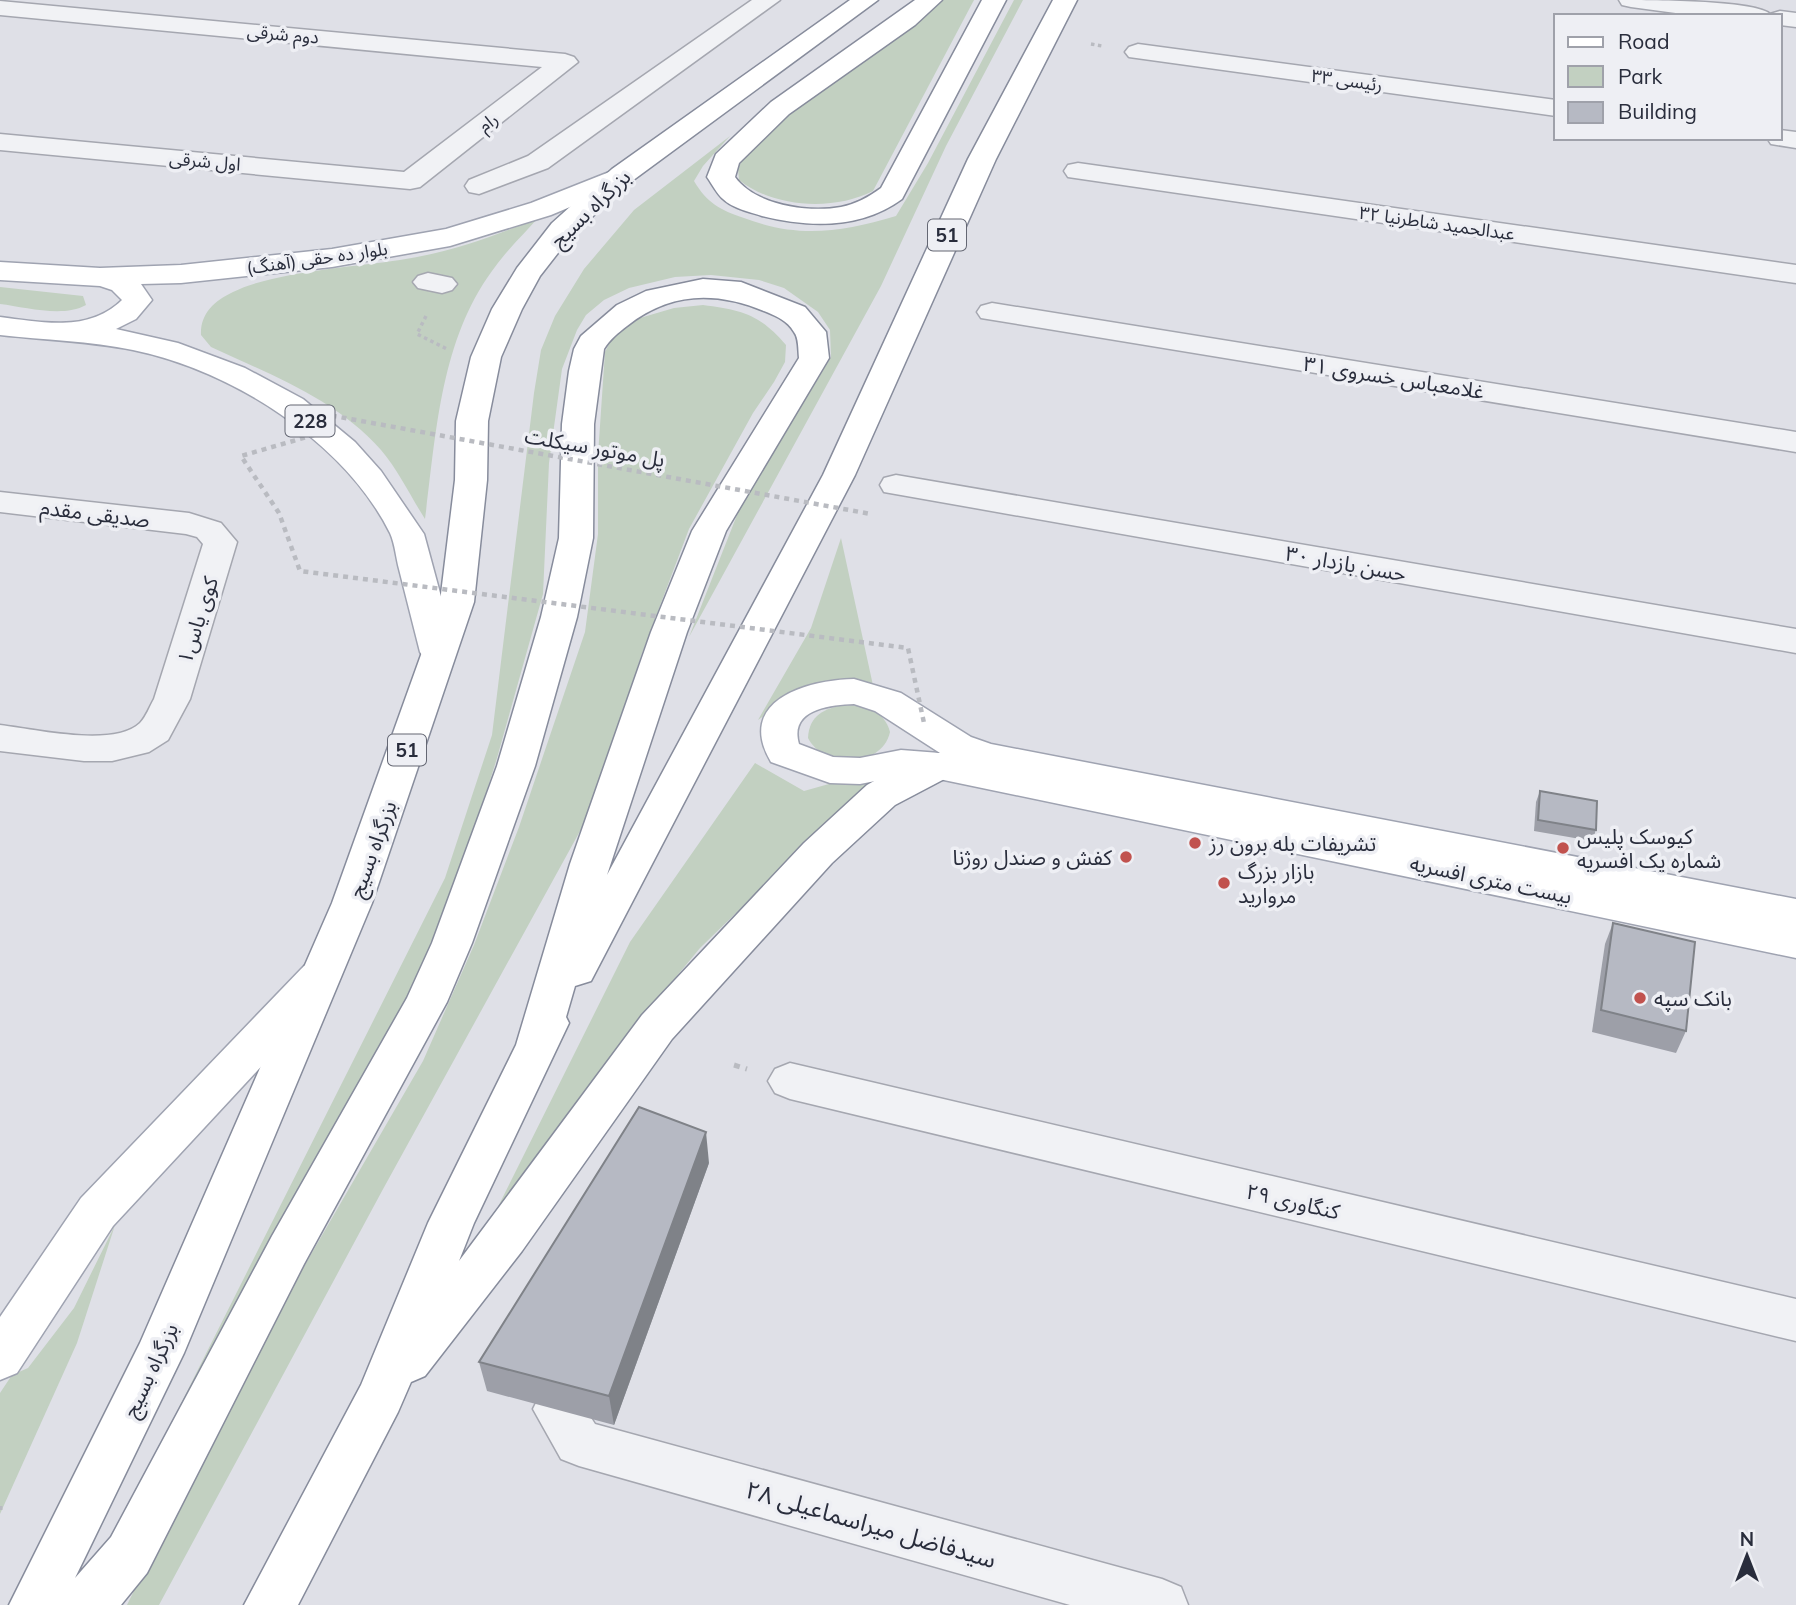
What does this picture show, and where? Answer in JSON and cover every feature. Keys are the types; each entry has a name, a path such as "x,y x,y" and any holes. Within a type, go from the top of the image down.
{"main road":[{"name":"بزرگراه بسیج","path":"35,1605 160,1353 325,970 399,774 457,602 471,481 472,421 484,367 507,309 527,274 562,229 622,175 866,0"},
{"path":"930,0 906,20 780,108 740,145 726,160 722,177 733,194 759,206 785,213 816,216 844,215 877,204 892,193 994,0"},
{"name":"51","path":"270,1605 381,1396 451,1223 537,1044 839,475 977,171 1065,0"},
{"name":"بلوار ده حقی (آهنگ)","path":"0,271 100,277 236,270 332,258 450,237 541,209 622,175"},
{"path":"58,332 102,324 131,309 137,300 132,290 121,282 100,277"},
{"path":"87,1605 129,1555 288,1250 426,1002 452,943 516,766 559,617 576,538 578,424 589,349 609,324 656,297 704,288 741,291 794,313 811,332 814,358 709,531 669,632 590,864 537,1044"},
{"name":"228","path":"0,326 130,340 178,353 245,381 318,422 369,478 407,534 438,652"},
{"name":"بیست متری افسریه","path":"1796,915 989,757 956,746 902,708 872,695 851,692 824,694 800,701 787,711 779,725 776,740 784,753 830,770 860,771 901,764 939,766 1796,942"},
{"path":"381,1396 506,1237 657,1027 818,853 881,795 939,766"},
{"path":"0,1358 97,1212 325,970"}],"street":[{"path":"479,186 538,162 768,0"},
{"path":"1631,0 1743,14"},
{"name":"دوم شرقی","path":"0,8 565,62"},
{"name":"رئیسی ۳۳","path":"1138,52 1554,108"},
{"name":"رام","path":"410,181 565,62"},
{"name":"اول شرقی","path":"0,142 410,181"},
{"name":"عبدالحمید شاطرنیا ۳۲","path":"1078,171 1796,274"},
{"name":"غلامعباس خسروی ۳۱","path":"992,312 1796,442"},
{"name":"حسن بازدار ۳۰","path":"896,485 1796,641"},
{"name":"صدیقی مقدم","path":"0,502 190,524"},
{"name":"کوی یاس۱","path":"0,738 84,748 112,748 136,743 155,730 173,699 220,542 209,530 190,524"},
{"name":"کنگاوری ۲۹","path":"790,1081 1796,1320"},
{"name":"سیدفاضل میراسماعیلی ۲۸","path":"568,1426 1162,1605"}],"path":[{"path":"435,283 417,334 484,367"},
{"path":"318,422 241,456 279,513 300,571 908,648 924,723"},
{"name":"پل موتور سیکلت","path":"318,422 872,514"}],"green space":[{"path":"942,0 974,0 873,191 841,202 804,204 769,196 739,180 738,169 743,158 782,120"},
{"path":"1014,0 1023,0 946,146 881,286 689,637 739,510 831,357 830,330 818,312 784,288 759,280 711,275 675,277 629,288 604,300 586,315 577,330 562,369 549,463 543,594 469,848 422,970 144,1477 445,878 492,735 534,393 541,350 555,316 584,269 634,210 730,136 703,166 694,181 709,200 728,212 764,225 802,231 857,226 896,216 928,163"},
{"path":"538,218 492,271 461,328 443,390 425,519 381,450 344,416 279,378 211,347 201,335 203,321 214,304 250,285 291,275 436,253"},
{"path":"0,287 83,296 86,305 77,309 55,311 0,304"},
{"path":"703,305 729,309 759,320 786,345 785,362 753,413 689,529 641,656 596,802 159,1605 127,1605 201,1455 277,1313 423,1061 474,945 519,827 585,632 598,534 598,455 605,352 613,336 640,318 674,308"},
{"path":"841,538 874,690 780,704 758,720 811,628"},
{"path":"845,705 867,708 879,714 890,732 885,744 865,758 839,759 826,755 808,738 811,724 819,714"},
{"path":"755,763 804,791 836,782 874,779 700,948 623,1041 483,1237 630,942"},
{"path":"115,1225 77,1343 0,1514 0,1393 12,1375 28,1368 74,1308"}],"building":[{"path":"1540,791 1597,801 1596,830 1538,820"},
{"name":"بانک سپه","path":"1613,923 1695,942 1686,1031 1601,1010"},
{"path":"639,1107 706,1132 609,1396 479,1362"}],"place":[{"name":"تشریفات بله برون رز","path":"1195,843"},
{"name":"کیوسک پلیس شماره یک افسریه","path":"1563,848"},
{"name":"کفش و صندل روژنا","path":"1126,857"},
{"name":"بازار بزرگ مروارید","path":"1224,883"},
{"name":"بانک سپه","path":"1640,998"}]}
